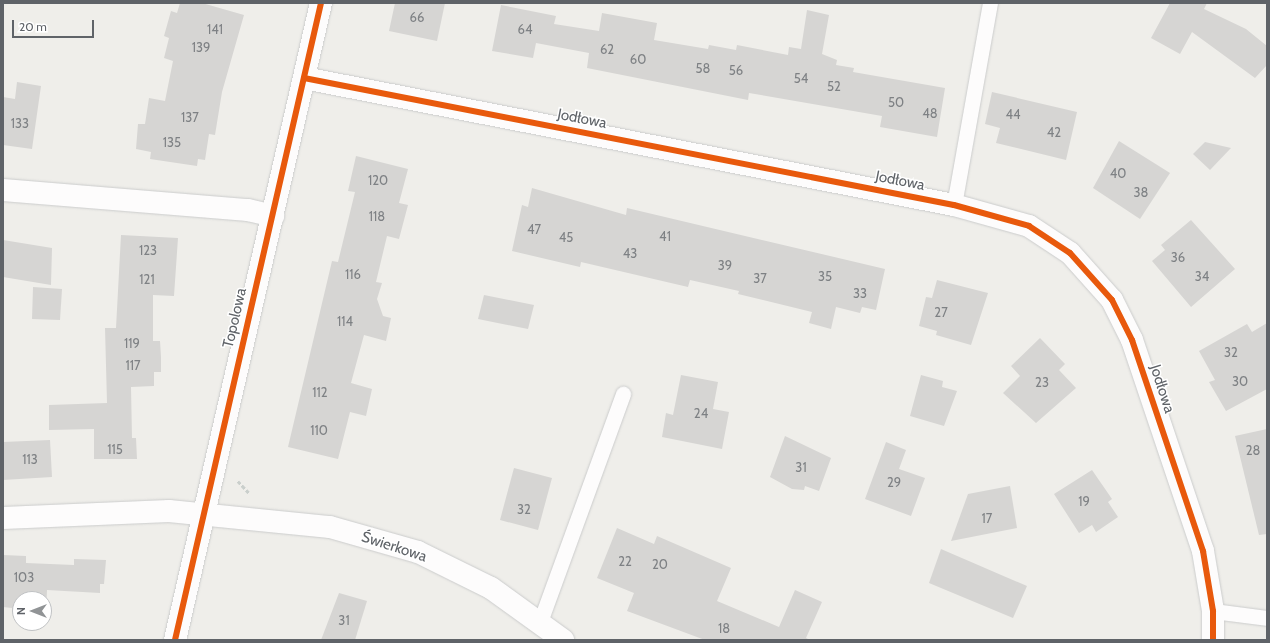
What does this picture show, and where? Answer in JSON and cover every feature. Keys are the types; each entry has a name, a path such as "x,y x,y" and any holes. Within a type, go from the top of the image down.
{"street":[{"name":"Topolowa","path":"175,640 321,3"},
{"name":"Jodłowa","path":"304,78 954,205 1029,226 1070,253 1112,300 1132,340 1203,551 1213,611 1212,640"},
{"path":"3,190 248,210 273,216"},
{"path":"3,518 203,513"},
{"name":"Świerkowa","path":"203,513 330,527 418,552 491,588 563,640"}],"lane":[{"path":"954,205 990,3"},
{"path":"540,622 623,394"},
{"path":"1213,611 1267,618"}],"building":[{"path":"180,3 202,3 244,15 222,92 215,135 209,134 205,160 198,159 197,166 150,159 151,152 136,149 138,124 145,124 149,98 165,101 173,61 164,58 169,38 164,36 171,11 177,13"},
{"path":"395,3 445,3 437,41 389,31"},
{"path":"1170,3 1207,3 1204,9 1246,29 1267,46 1267,65 1255,78 1192,32 1180,54 1151,38"},
{"path":"501,5 556,16 554,24 599,31 602,13 657,23 654,40 708,49 709,45 736,50 737,45 788,55 789,47 801,49 807,10 829,15 822,54 837,60 836,65 854,68 853,72 945,88 937,137 880,127 882,116 749,93 748,100 587,68 589,53 536,43 533,58 492,51"},
{"path":"17,82 41,86 32,149 3,145 3,97 15,99"},
{"path":"992,92 1077,112 1066,160 996,143 1000,128 985,124"},
{"path":"1119,141 1170,173 1140,219 1093,188"},
{"path":"1205,142 1231,148 1210,170 1193,154"},
{"path":"356,156 408,169 399,203 408,205 399,239 387,236 376,282 382,283 377,299 383,316 391,318 386,341 364,335 351,383 372,389 366,416 350,412 338,459 288,447 332,261 338,262 355,192 348,191"},
{"path":"532,188 626,215 627,208 885,269 876,310 862,307 860,313 836,307 831,329 809,323 812,312 738,294 739,291 690,280 688,287 581,262 580,267 512,251 522,205 528,207"},
{"path":"1191,220 1235,269 1191,307 1152,261 1165,250 1161,245"},
{"path":"121,235 178,238 174,296 153,295 153,341 160,341 161,372 154,372 154,386 131,387 132,438 136,438 137,459 94,459 94,429 49,430 49,405 107,403 105,328 116,328"},
{"path":"3,240 52,248 51,285 3,277"},
{"path":"937,280 988,293 971,345 936,335 937,331 919,326 926,297 932,298"},
{"path":"33,287 62,289 60,320 32,319"},
{"path":"484,295 534,305 528,329 478,319"},
{"path":"1267,323 1267,389 1226,411 1209,382 1215,380 1199,351 1247,324 1252,332"},
{"path":"1040,338 1065,364 1059,370 1076,388 1036,423 1003,393 1020,376 1011,366"},
{"path":"681,375 718,382 713,409 729,412 722,449 662,437 666,413 673,415"},
{"path":"921,375 943,381 942,387 957,391 944,426 910,416"},
{"path":"1267,429 1267,534 1259,535 1235,436"},
{"path":"785,436 831,458 819,491 805,486 804,490 792,489 770,477"},
{"path":"50,440 52,477 3,480 3,442"},
{"path":"886,442 906,450 899,469 925,478 911,516 865,499"},
{"path":"514,468 552,478 538,530 500,520"},
{"path":"1092,470 1112,499 1108,502 1118,517 1096,532 1092,525 1079,533 1054,494"},
{"path":"1010,486 1017,528 951,541 968,494"},
{"path":"617,528 654,544 657,536 731,568 717,601 779,627 795,590 822,602 806,638 810,640 705,640 627,611 634,593 597,578"},
{"path":"941,549 1027,586 1013,618 929,583"},
{"path":"3,555 26,556 26,563 74,565 74,559 106,560 104,584 100,584 100,593 47,590 12,591 12,608 3,607"},
{"path":"339,593 367,601 355,640 321,640"}],"cycle path":[{"path":"175,640 321,3"},
{"path":"304,78 954,205 1029,226 1070,253 1112,300 1132,340 1203,551 1213,611 1213,640"}]}
